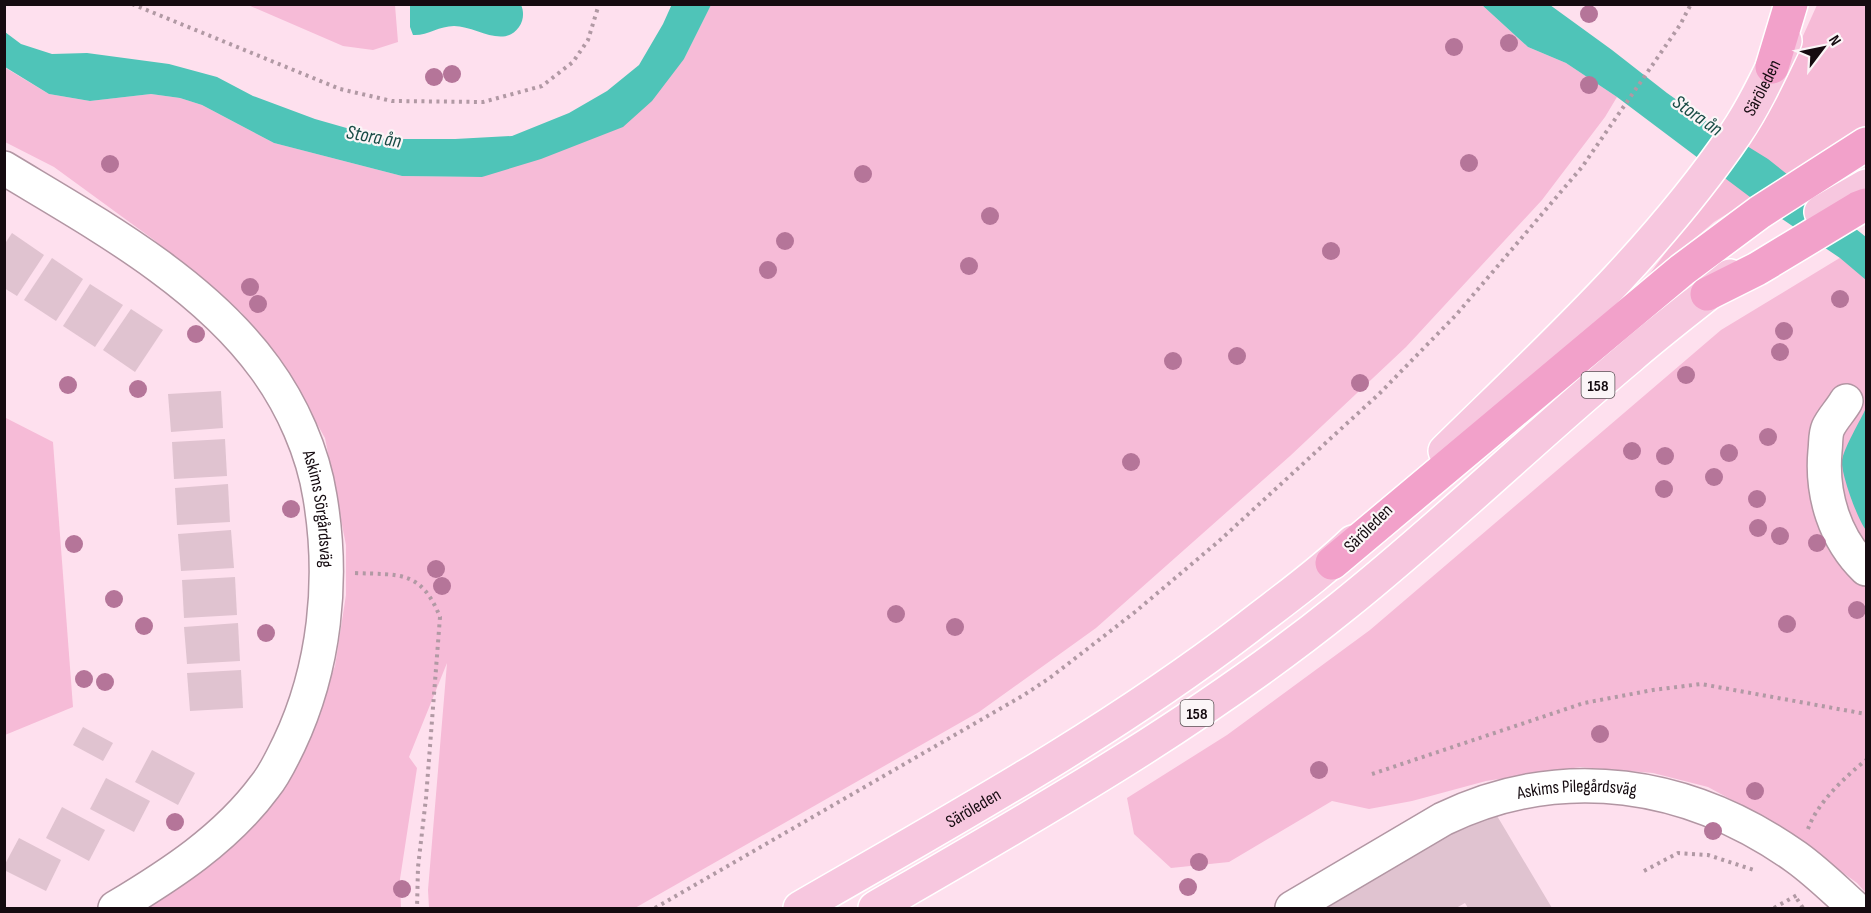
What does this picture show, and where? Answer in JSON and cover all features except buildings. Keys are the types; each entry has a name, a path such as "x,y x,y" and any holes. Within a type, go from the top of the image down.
{"highway":[{"path":"1772,67 1791,4"},
{"path":"1332,563 1682,270 1760,212 1866,144"},
{"path":"1707,294 1757,269 1782,245 1860,198"}],"main road":[{"name":"Säröleden","path":"800,909 1040,769 1134,710 1196,667 1332,563 1572,326 1664,227 1737,132 1802,4"},
{"name":"158","path":"875,909 1057,803 1210,705 1342,607 1630,357 1707,294"}],"street":[{"name":"Askims Sörgårdsväg","path":"4,168 139,252 182,284 246,345 266,369 287,404 302,435 320,496 327,573 321,642 314,679 300,720 273,775 255,799 220,836 192,858 115,909"},
{"path":"1846,401 1828,429 1824,463 1827,491 1835,526 1849,549 1866,569"},
{"name":"Askims Pilegårdsväg","path":"1292,909 1450,815 1496,798 1539,788 1582,785 1628,788 1674,796 1713,810 1760,833 1798,858 1855,909"}],"path":[{"path":"132,4 340,89 392,101 483,102 542,86 573,62 588,40 599,4"},
{"path":"655,909 1006,706 1051,677 1135,612 1245,517 1380,393 1456,315 1582,167 1680,26 1691,4"},
{"path":"327,573 392,574 412,579 425,589 434,601 440,617 428,787 418,867 417,909"},
{"path":"1372,774 1584,703 1701,684 1866,714"},
{"path":"1798,858 1811,820 1845,777 1866,760"},
{"path":"1644,871 1678,853 1708,855 1756,870"},
{"path":"1787,888 1803,909"},
{"path":"1774,909 1803,892"}],"shaded area":[{"path":"248,5 395,5 398,42 373,50 343,46"},
{"path":"711,5 1482,5 1528,47 1566,63 1617,97 1605,117 1542,200 1406,347 1290,456 1096,628 979,712 635,908 429,908 428,890 447,663 409,757 417,768 400,879 401,908 138,908 310,728 335,666 346,595 346,545 325,438 287,371 241,312 154,240 54,167 5,142 4,67 49,94 90,101 151,94 180,98 202,105 274,143 402,176 482,177 684,59"},
{"path":"1817,5 1866,5 1866,130 1850,137 1714,222 1642,284 1764,122"},
{"path":"1866,242 1866,893 1857,883 1776,824 1708,787 1653,773 1580,767 1486,781 1412,801 1369,809 1332,801 1229,862 1171,868 1134,834 1127,798 1227,735 1370,630 1721,330"},
{"path":"4,417 53,442 73,707 5,735"}],"water":[{"path":"410,4 521,5 523,16 519,27 513,33 505,36 489,35 454,26 413,35 410,27"},
{"name":"Stora ån","path":"672,4 711,5 684,59 652,101 623,127 541,159 482,177 402,176 274,143 202,105 180,98 151,94 90,101 49,94 5,67 5,32 21,44 52,54 87,53 169,64 217,77 253,96 315,119 385,139 512,136 569,113 607,91 639,65"},
{"path":"1482,5 1550,5 1705,120 1768,159 1866,237 1866,280 1840,258 1754,200 1617,97 1566,63 1528,47"},
{"path":"1866,408 1866,530 1850,496 1842,460"}]}
